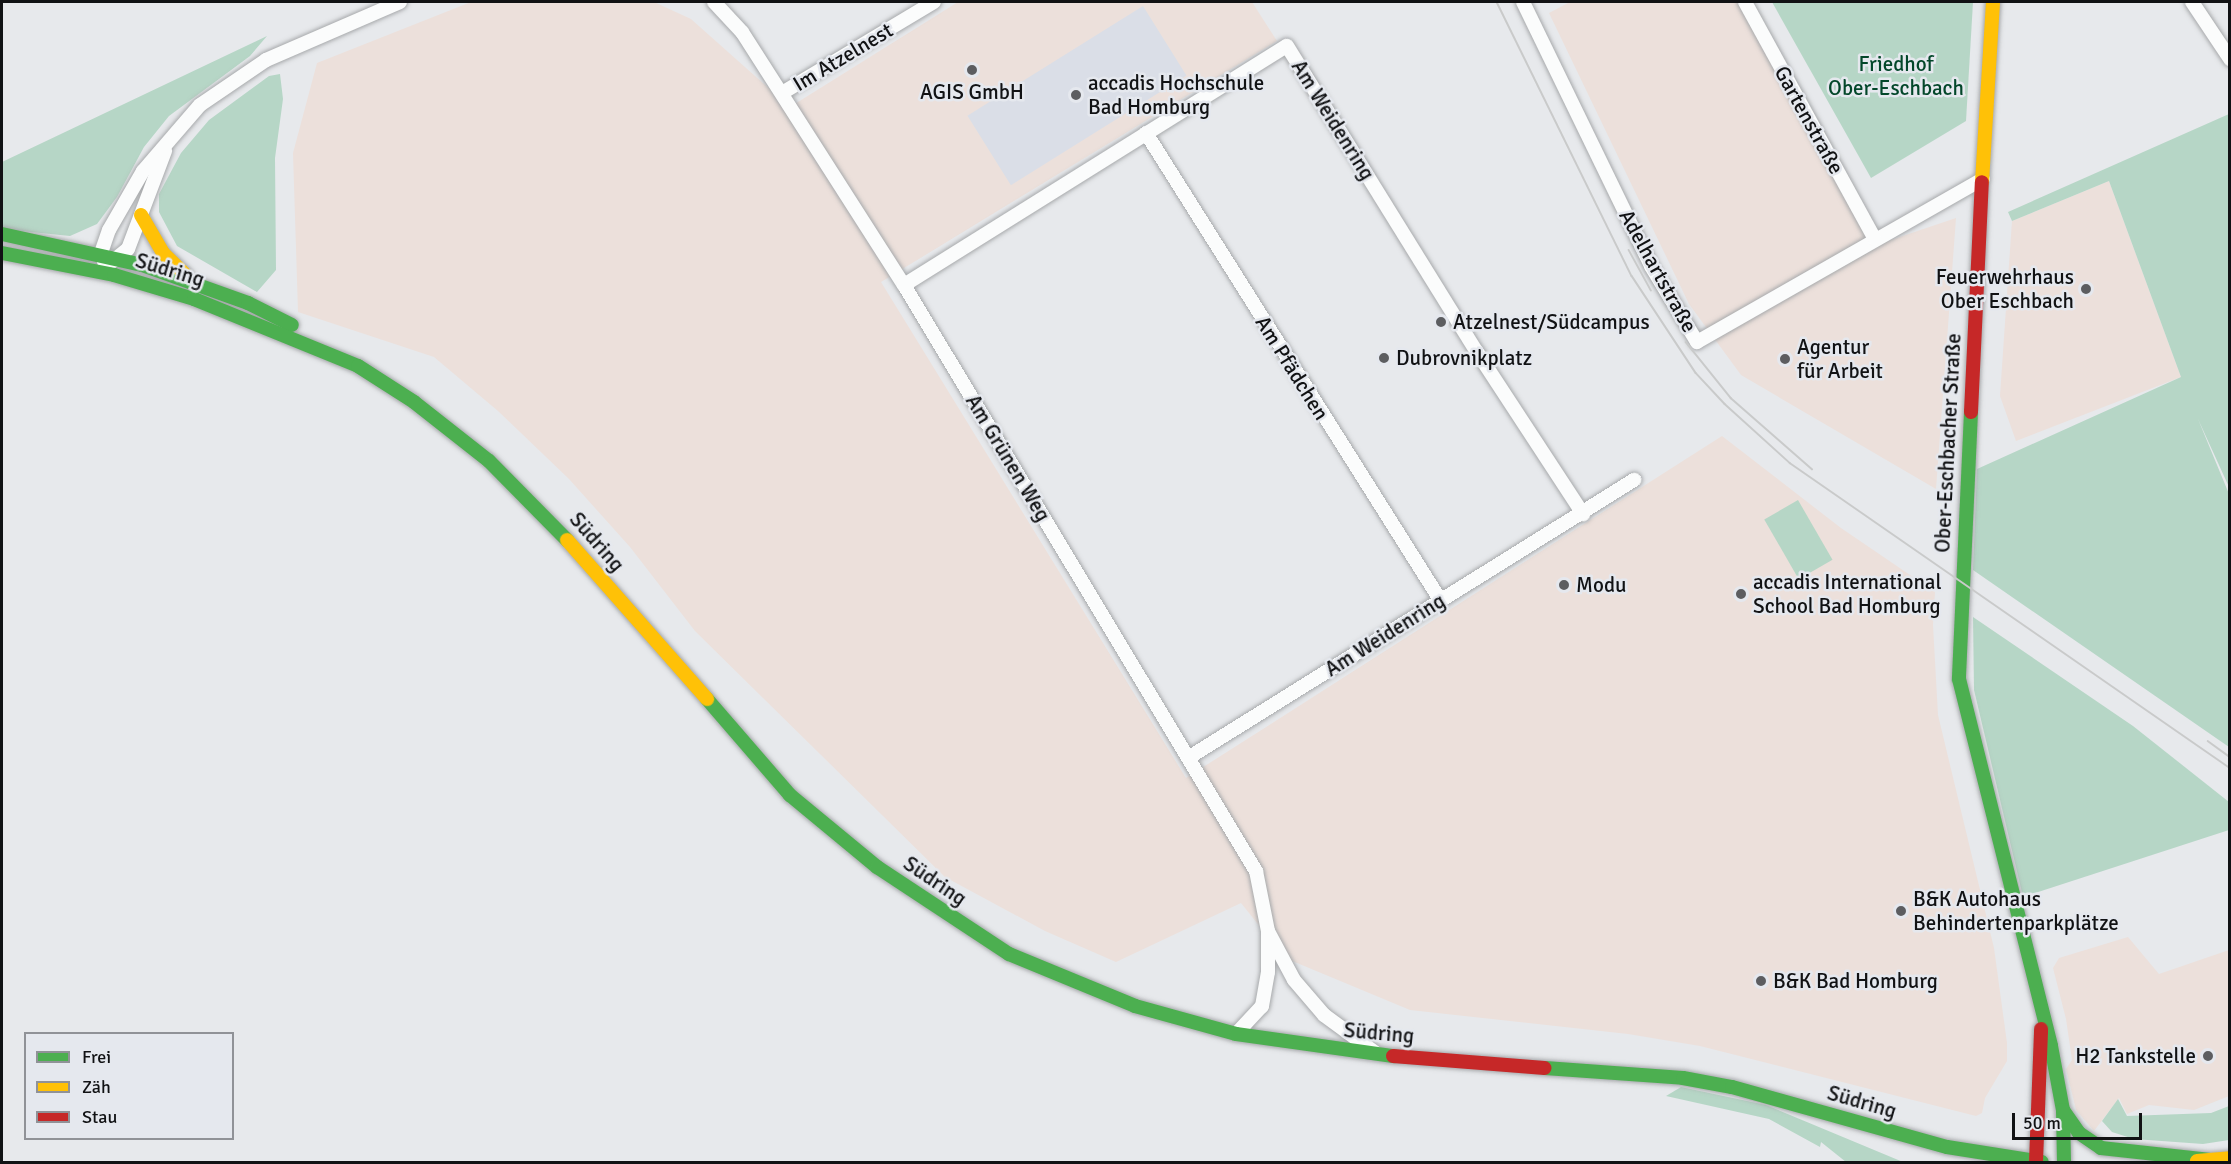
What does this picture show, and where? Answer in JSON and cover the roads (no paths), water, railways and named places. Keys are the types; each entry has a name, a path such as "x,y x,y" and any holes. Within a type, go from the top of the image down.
{"main road":[{"name":"Ober-Eschbacher Straße","path":"1994,2 1983,179 1959,679 2030,959 2042,1020"},
{"path":"141,215 163,253 194,281"},
{"path":"2,234 102,258 120,259 194,281 285,321 358,366"},
{"name":"Südring","path":"2,253 114,275 251,320 358,366 414,402 489,461 531,502 790,795 877,867 1009,954 1135,1006 1236,1034 1378,1055 1683,1078 1732,1087 1846,1120 1968,1151 2042,1162"},
{"path":"2042,1020 2051,1046 2063,1110 2064,1162"},
{"path":"2036,1162 2042,1020"},
{"path":"2063,1110 2079,1132 2101,1148 2210,1160"},
{"path":"1846,1120 1887,1142 1954,1162"},
{"path":"2170,1162 2229,1158"}],"street":[{"path":"114,275 102,258 109,230 142,171 177,128 230,82 266,60 400,2"},
{"name":"Am Grünen Weg","path":"714,2 742,33 904,285 1256,871 1268,931 1262,1006 1236,1034"},
{"name":"Im Atzelnest","path":"782,93 934,2"},
{"name":"Adelhartstraße","path":"1523,2 1651,266 1697,342 1983,179"},
{"name":"Gartenstraße","path":"1745,2 1875,239"},
{"path":"2192,2 2229,59"},
{"name":"Am Weidenring","path":"904,285 1287,46 1459,323 1583,514"},
{"path":"120,259 141,215 156,169 177,128"},
{"name":"Am Pfädchen","path":"1146,133 1441,601"},
{"path":"54,262 102,258"},
{"name":"Am Weidenring","path":"1188,758 1583,514 1634,480"},
{"name":"Am Grünen Weg","path":"1268,931 1294,980 1324,1015 1378,1055"}],"tram line":[{"path":"1497,2 1632,276 1696,373 1725,404 1790,463 2230,768"},
{"path":"1629,250 1651,290"},
{"path":"1686,342 1731,398 1812,469"},
{"path":"2208,741 2230,757"}],"place":[{"name":"AGIS GmbH","path":"972,70"},
{"name":"accadis Hochschule Bad Homburg","path":"1076,95"},
{"name":"Feuerwehrhaus Ober Eschbach","path":"2086,289"},
{"name":"Atzelnest/Südcampus","path":"1441,322"},
{"name":"Dubrovnikplatz","path":"1384,358"},
{"name":"Agentur für Arbeit","path":"1785,359"},
{"name":"Modu","path":"1564,585"},
{"name":"accadis International School Bad Homburg","path":"1741,594"},
{"name":"B&K Autohaus Behindertenparkplätze","path":"1901,911"},
{"name":"B&K Bad Homburg","path":"1761,981"},
{"name":"H2 Tankstelle","path":"2208,1056"}],"park label":[{"name":"Friedhof Ober-Eschbach","path":"1896,76"}]}
